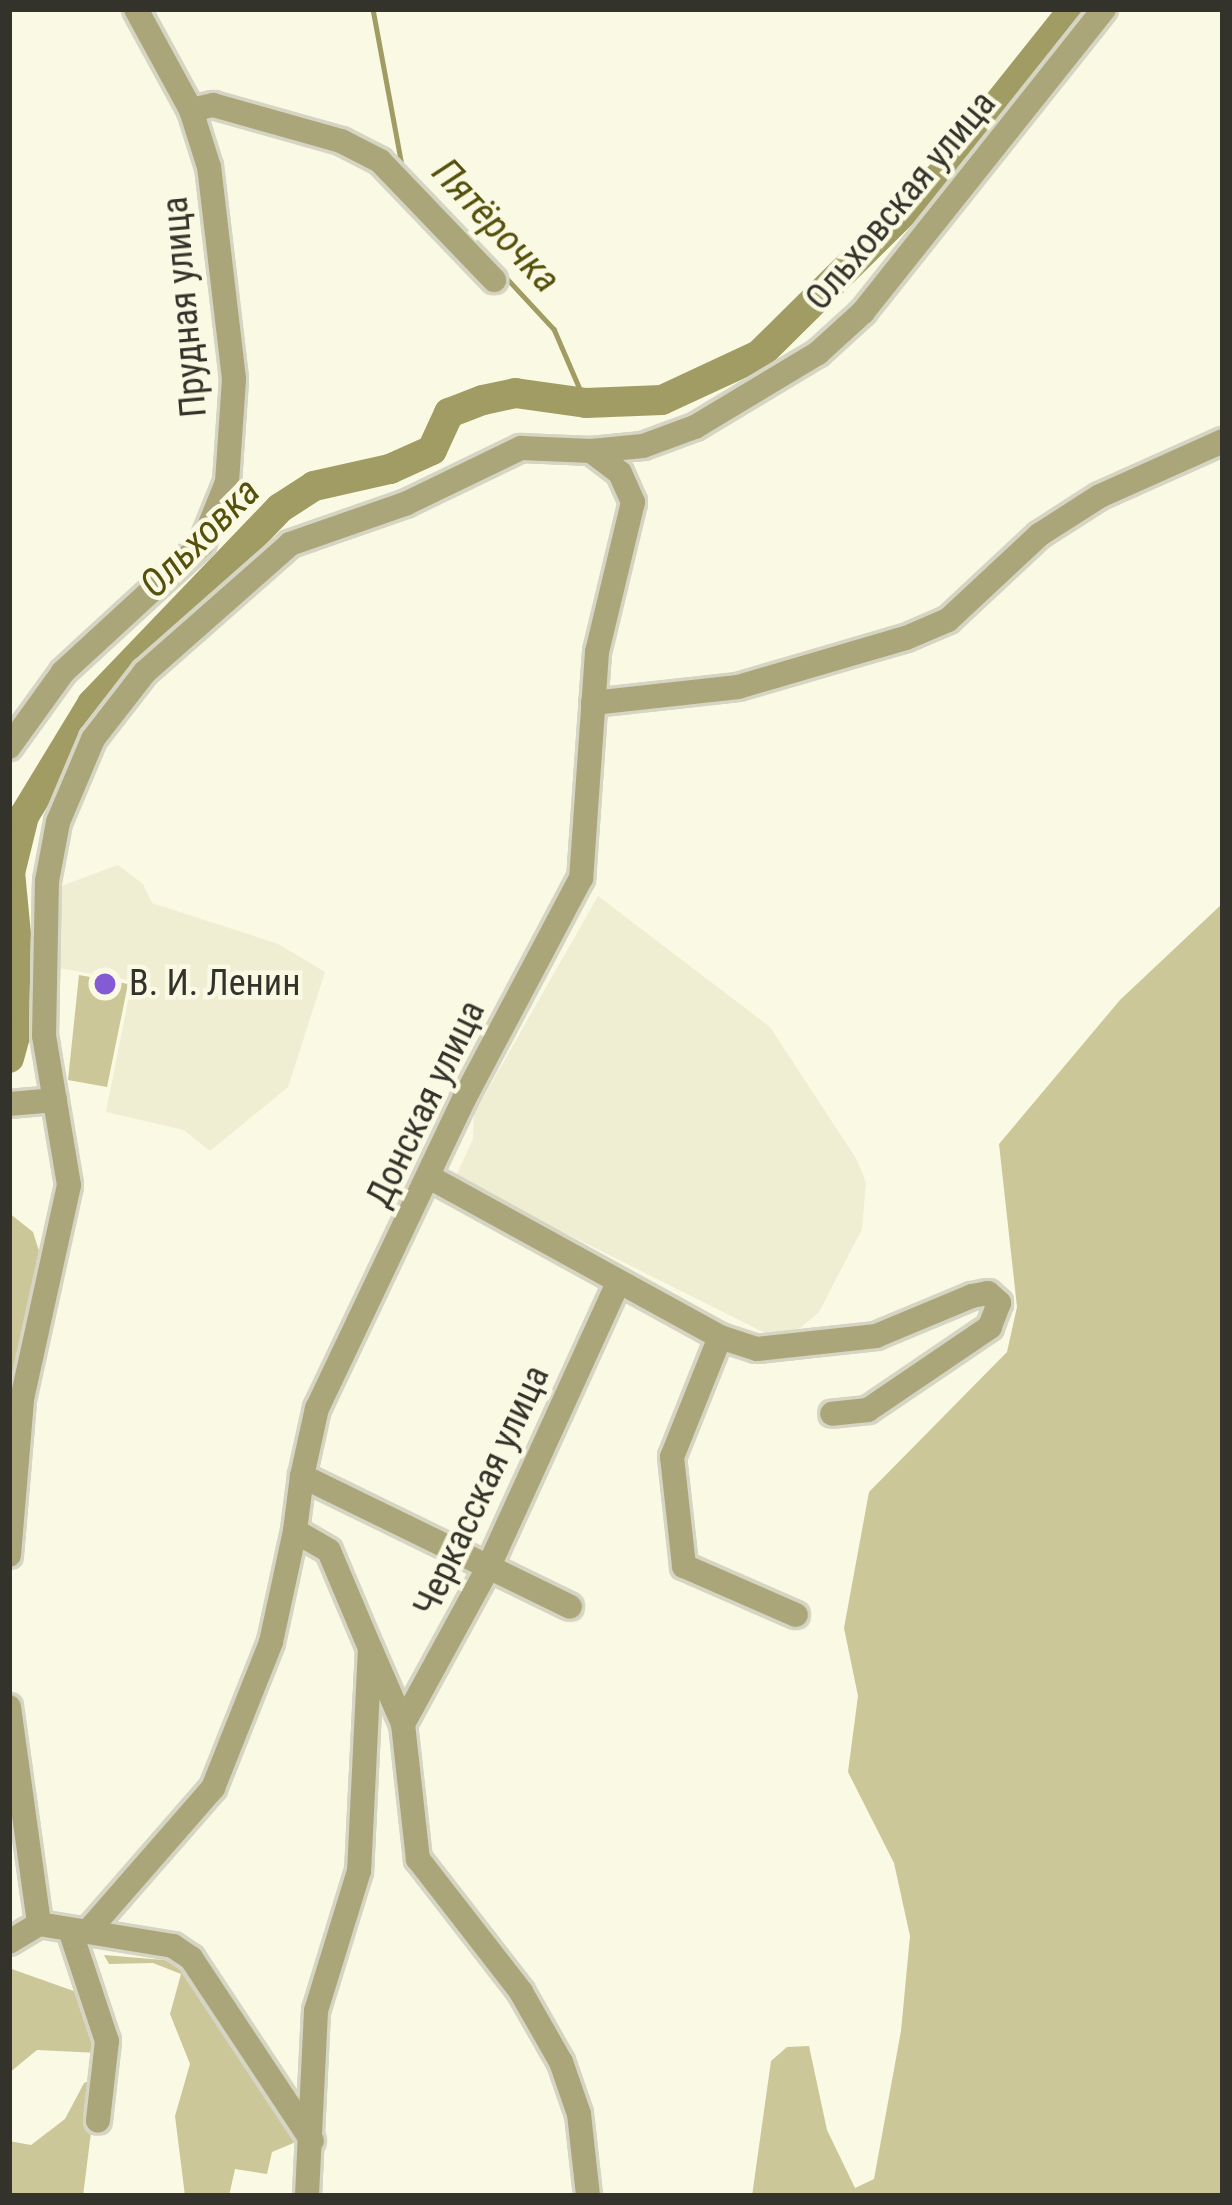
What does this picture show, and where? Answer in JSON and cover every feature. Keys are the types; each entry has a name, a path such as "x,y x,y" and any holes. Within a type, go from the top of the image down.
{"street":[{"name":"Прудная улица","path":"9,748 63,672 184,565 223,502 234,379 208,167 191,110 136,9"},
{"name":"Ольховская улица","path":"9,1555 22,1399 69,1185 44,1036 47,881 64,806 118,700 290,544 405,504 521,448 591,451 643,446 695,427 818,353 863,312 1104,9"},
{"path":"191,110 213,104 341,141 380,160 494,280"},
{"path":"593,703 738,687 906,638 948,620 1039,536 1100,496 1223,441"},
{"name":"Донская улица","path":"80,1930 213,1788 271,1642 317,1408 580,878 597,652 633,502 620,473 591,451"},
{"path":"9,1104 55,1100"},
{"path":"430,1178 720,1337 791,1349 876,1336 972,1295 988,1292 999,1304 990,1327 868,1410 832,1414"},
{"name":"Черкасская улица","path":"404,1724 489,1566 618,1283"},
{"path":"720,1337 672,1457 684,1566 796,1615"},
{"path":"302,1476 570,1607"},
{"path":"295,1531 329,1551 404,1724 418,1859 521,1992 561,2062 579,2114 588,2196"},
{"path":"307,2196 316,2011 359,1871 370,1648"},
{"path":"9,1707 39,1924"},
{"path":"9,1942 39,1924 173,1946 191,1958 312,2141"},
{"path":"80,1930 107,2041 98,2120"}],"shaded area":[{"path":"118,865 143,884 152,903 278,944 325,972 288,1087 210,1151 184,1130 106,1112 132,981 53,967 53,889"},
{"path":"598,896 770,1027 857,1160 866,1183 862,1229 819,1312 799,1329 767,1334 455,1178 473,1139 474,1114"},
{"path":"1223,903 1223,2196 752,2196 771,2061 787,2047 809,2046 827,2130 855,2188 874,2179 901,2031 910,1936 894,1863 848,1772 858,1696 844,1628 869,1492 1007,1352 1017,1307 999,1144 1120,1000"},
{"path":"79,975 128,984 107,1087 68,1080"},
{"path":"9,1213 33,1232 39,1251 9,1390"},
{"path":"104,1955 176,1961 190,1973 231,2045 303,2139 272,2152 267,2174 235,2169 229,2196 185,2196 175,2116 190,2064 170,2014 181,1974 153,1963 109,1964"},
{"path":"9,1968 82,1994 99,2053 37,2050 9,2073"},
{"path":"98,2077 83,2196 9,2196 9,2141 31,2145 65,2119 84,2083"}],"waterway":[{"name":"Пятёрочка","path":"373,9 402,165 554,329 586,403"},
{"name":"Ольховка","path":"9,1058 23,1007 10,873 24,816 92,704 280,508 314,486 390,469 432,450 449,413 483,400 515,393 586,403 662,400 759,355 943,173 1074,9"}],"place":[{"name":"В. И. Ленин","path":"105,984"}]}
